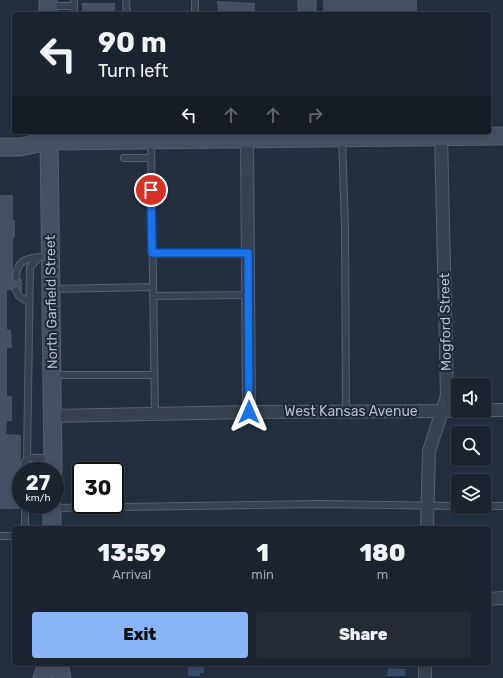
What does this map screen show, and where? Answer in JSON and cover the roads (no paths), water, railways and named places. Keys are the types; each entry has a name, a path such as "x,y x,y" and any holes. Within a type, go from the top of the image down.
{"street":[{"path":"307,0 307,12"},
{"path":"0,148 20,147 49,136 151,139 170,136 247,138 308,135 342,137 503,136"},
{"name":"North Garfield Street","path":"49,136 45,256 51,289 53,462"},
{"name":"Mogford Street","path":"427,526 429,451 447,396 441,136"},
{"path":"247,138 249,412"},
{"path":"491,410 503,410"},
{"name":"West Kansas Avenue","path":"53,416 249,412 451,411"},
{"path":"52,514 52,526"},
{"path":"491,599 503,598"},
{"path":"42,678 46,666"},
{"path":"60,666 62,678"},
{"path":"425,666 425,678"}],"lane":[{"path":"126,0 127,12"},
{"path":"195,0 195,12"},
{"path":"48,7 74,3"},
{"path":"342,137 345,226 346,411"},
{"path":"151,139 155,414"},
{"path":"124,158 151,158"},
{"path":"152,253 248,253"},
{"path":"16,278 16,271 19,264 25,259 45,256"},
{"path":"25,462 27,458 28,302 30,267 45,256"},
{"path":"51,289 153,287"},
{"path":"16,290 19,296 28,302"},
{"path":"153,296 248,295"},
{"path":"52,375 154,375"},
{"path":"27,458 44,462"},
{"path":"64,506 319,504 451,506"},
{"path":"491,506 503,506"},
{"path":"25,514 25,526"},
{"path":"0,536 12,536"}],"water":[{"path":"188,666 204,666 204,673 200,673 200,676 188,676"},
{"path":"388,668 405,669 405,676 387,676"}]}
